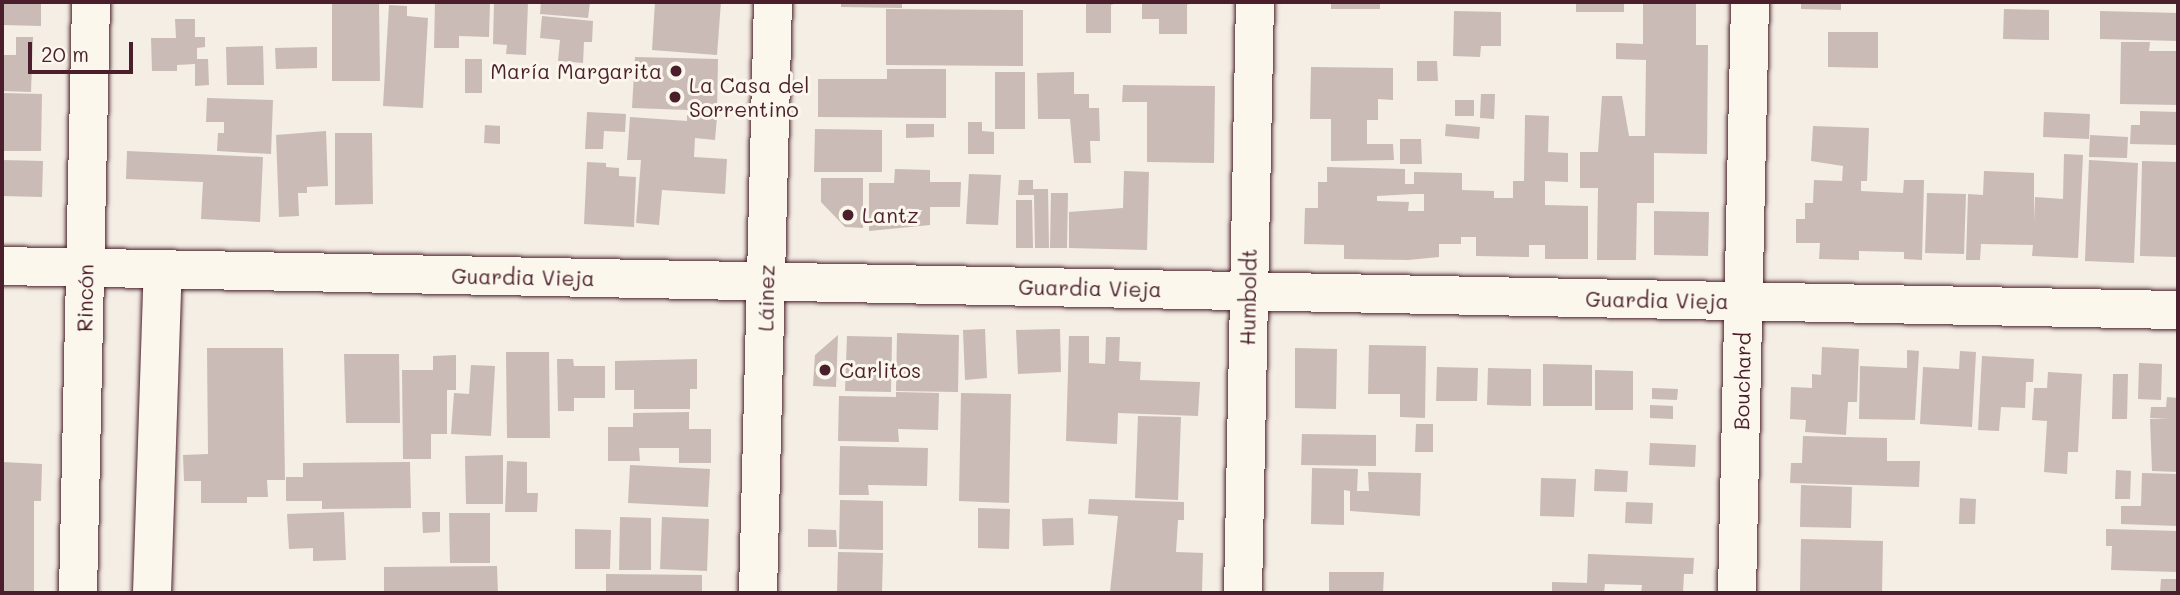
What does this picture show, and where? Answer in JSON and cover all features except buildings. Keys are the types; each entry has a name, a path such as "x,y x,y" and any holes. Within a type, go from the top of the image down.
{"street":[{"name":"Rincón","path":"78,593 91,2"},
{"name":"Láinez","path":"758,593 773,2"},
{"name":"Humboldt","path":"1243,593 1255,2"},
{"name":"Bouchard","path":"1737,593 1750,2"},
{"name":"Guardia Vieja","path":"2,266 2178,310"},
{"path":"152,593 163,269"}],"place":[{"name":"María Margarita","path":"676,71"},
{"name":"La Casa del Sorrentino","path":"675,97"},
{"name":"Lantz","path":"848,215"},
{"name":"Carlitos","path":"825,370"}]}
